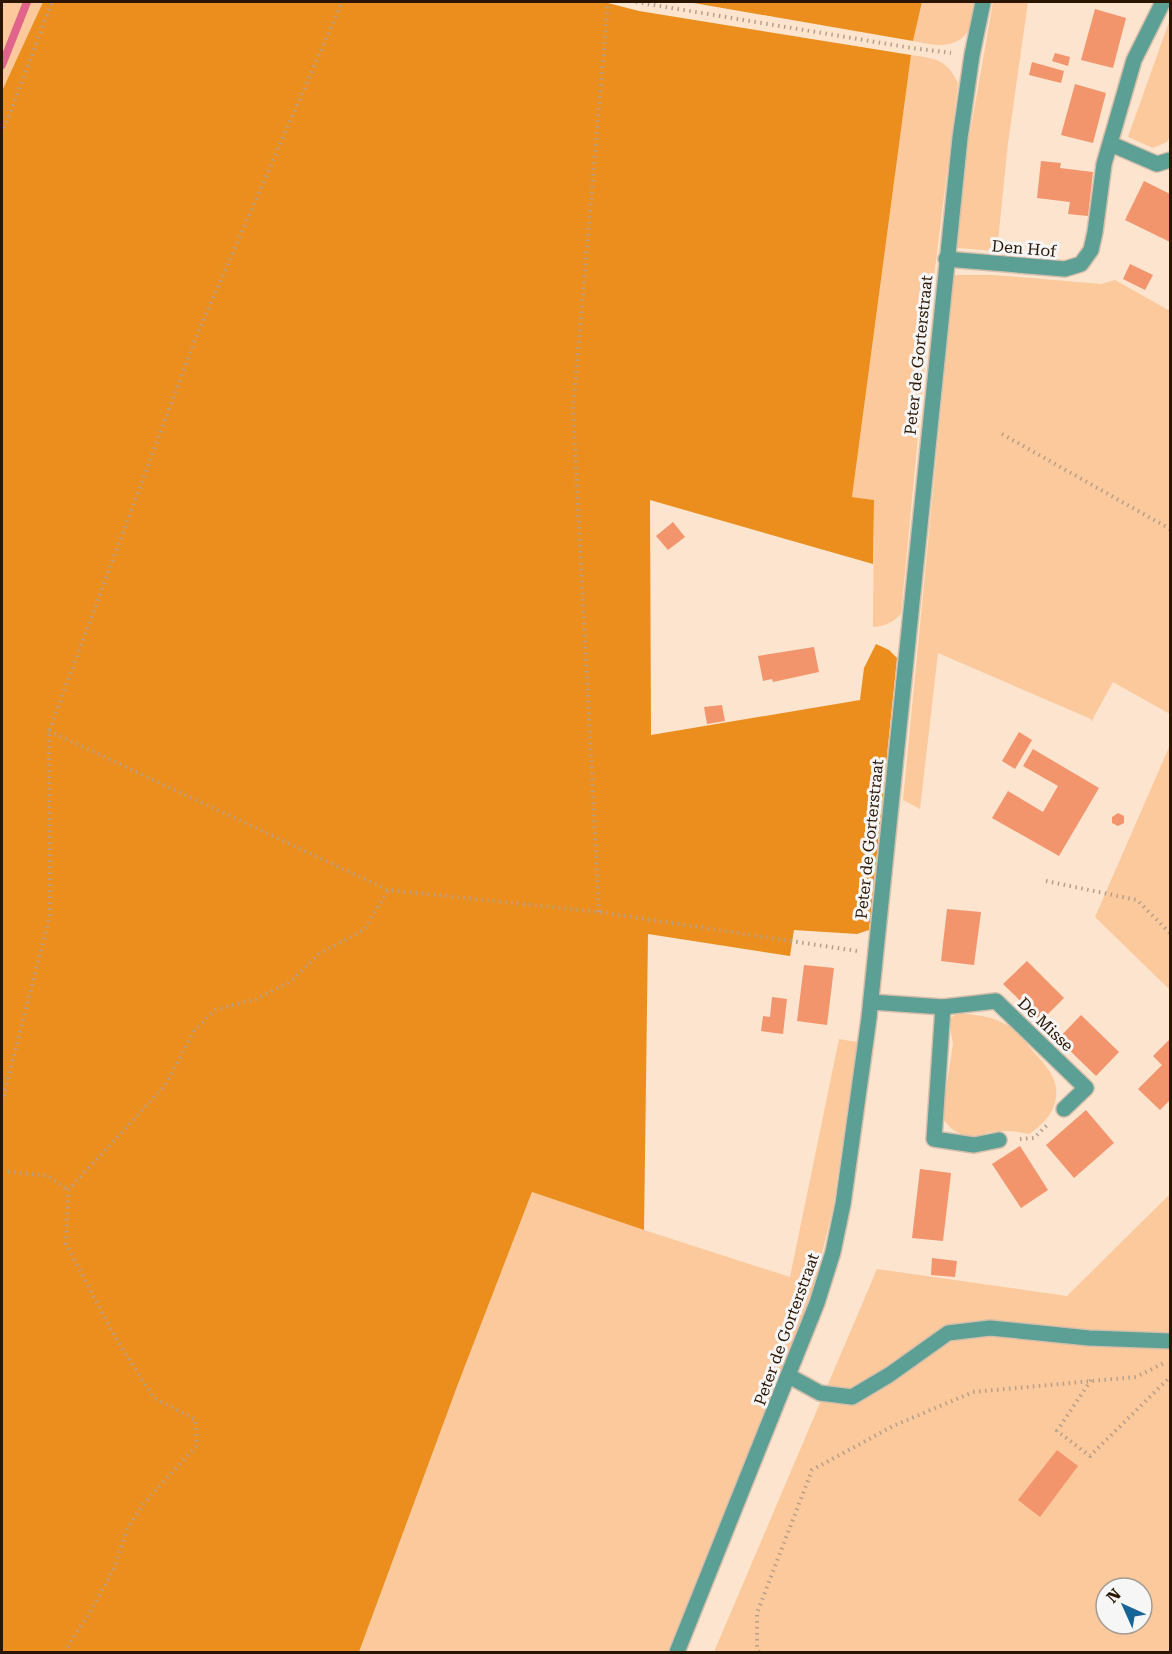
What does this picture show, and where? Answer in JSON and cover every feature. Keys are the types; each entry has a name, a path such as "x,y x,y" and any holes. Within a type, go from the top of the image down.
{"street":[{"name":"Peter de Gorterstraat","path":"677,1653 818,1304 833,1252 843,1204 871,1002 960,138 972,55 983,2"},
{"name":"Den Hof","path":"946,259 1065,269 1081,264 1091,250 1104,164 1134,60 1163,2"},
{"path":"1111,144 1156,164 1170,160"},
{"name":"De Misse","path":"871,1002 943,1007 996,1001 1086,1088 1064,1109"},
{"path":"943,1007 934,1139 974,1145 999,1140"},
{"path":"789,1376 820,1393 852,1397 889,1375 948,1333 990,1328 1089,1338 1170,1341"}],"path":[{"path":"2,134 52,2"},
{"path":"2,1102 50,915 49,731 196,337 342,2"},
{"path":"599,912 573,410 608,2"},
{"path":"636,2 912,48 972,55"},
{"path":"1002,434 1170,529"},
{"path":"49,731 388,890 599,912 875,954"},
{"path":"1046,881 1137,900 1170,933"},
{"path":"64,1653 89,1614 115,1566 127,1530 138,1512 197,1445 195,1419 154,1398 115,1337 66,1244 68,1191 165,1086 194,1031 216,1010 256,999 291,981 319,954 364,930 388,890"},
{"path":"854,963 856,951"},
{"path":"999,1140 1034,1138 1064,1109"},
{"path":"2,1171 48,1176 68,1191"},
{"path":"759,1653 757,1613 812,1470 893,1426 973,1392 1136,1377 1170,1360"},
{"path":"1091,1380 1057,1431 1090,1456 1170,1377"}],"shaded area":[{"path":"2,2 43,2 2,91"},
{"path":"43,2 604,2 639,11 911,55 852,497 874,500 873,564 650,500 651,735 860,700 864,668 876,644 889,650 897,658 869,930 857,934 794,930 790,956 648,934 644,1230 532,1192 359,1652 2,1652 2,91"},
{"path":"688,2 922,2 913,41"},
{"path":"922,2 974,2 969,29 958,41 951,44 936,45 913,41"},
{"path":"993,2 1028,2 1008,143 997,251 957,248 969,139"},
{"path":"1170,19 1170,136 1167,142 1153,148 1128,137"},
{"path":"911,55 940,61 954,75 958,83 931,301 901,614 888,624 873,627 874,500 852,497"},
{"path":"954,275 994,275 1101,284 1115,280 1170,311 1170,714 1113,682 1091,722 1091,719 938,653 920,809 903,800"},
{"path":"1170,745 1170,990 1095,917"},
{"path":"960,1013 989,1018 1009,1026 1017,1032 1052,1076 1056,1088 1055,1104 1042,1124 1029,1134 1000,1131 970,1137 953,1130 942,1116 953,1044 949,1021 954,1015"},
{"path":"839,1039 857,1042 833,1208 814,1285 668,1652 359,1652 532,1192 790,1277"},
{"path":"1170,1194 1170,1652 714,1652 877,1269 1067,1296"}],"building":[{"path":"1095,9 1126,18 1113,68 1081,60"},
{"path":"1055,53 1070,57 1068,66 1052,61"},
{"path":"1032,62 1064,71 1061,83 1029,75"},
{"path":"1075,84 1106,93 1093,143 1061,135"},
{"path":"1041,161 1061,163 1060,168 1093,172 1088,216 1068,214 1070,202 1037,198"},
{"path":"1144,181 1170,194 1170,242 1125,220"},
{"path":"1130,264 1153,275 1145,290 1123,279"},
{"path":"673,522 685,537 668,550 656,536"},
{"path":"814,647 819,672 773,682 772,679 763,681 758,656"},
{"path":"722,705 725,721 707,724 704,707"},
{"path":"1019,732 1032,740 1015,769 1002,761"},
{"path":"1033,749 1099,788 1059,856 992,818 1008,791 1043,812 1058,786 1023,766"},
{"path":"1118,813 1124,816 1124,823 1118,826 1112,823 1112,817"},
{"path":"947,909 981,912 974,965 941,961"},
{"path":"1027,961 1064,998 1041,1021 1003,984"},
{"path":"804,965 834,968 827,1025 797,1021"},
{"path":"772,997 787,999 783,1034 761,1031 763,1016 770,1017"},
{"path":"1081,1015 1119,1052 1096,1076 1058,1039"},
{"path":"1170,1039 1170,1100 1160,1110 1138,1089 1162,1065 1153,1056"},
{"path":"1086,1110 1114,1143 1074,1178 1046,1145"},
{"path":"1020,1146 1048,1190 1021,1208 992,1164"},
{"path":"920,1169 951,1173 943,1241 912,1238"},
{"path":"932,1258 957,1261 955,1277 931,1275"},
{"path":"1057,1450 1078,1466 1040,1517 1018,1500"}],"waterway":[{"path":"2,65 27,2"}]}
